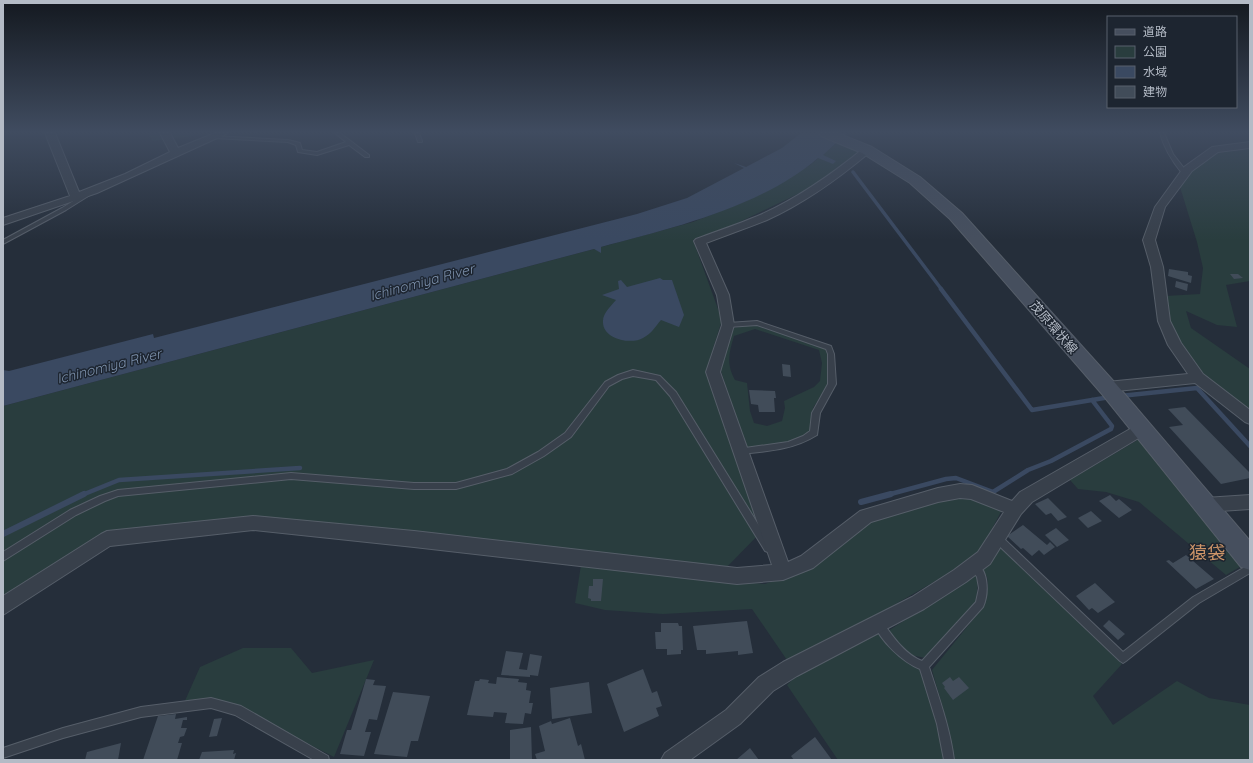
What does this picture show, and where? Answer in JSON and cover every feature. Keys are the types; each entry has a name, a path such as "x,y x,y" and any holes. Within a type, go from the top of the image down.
{"main road":[{"name":"茂原環状線","path":"897,169 915,180 956,216 1112,393 1250,559"}],"street":[{"path":"64,169 75,196"},
{"path":"3,222 93,191 144,169"},
{"path":"783,572 713,372 728,325 723,295 700,241 764,217 799,199 844,169"},
{"path":"1189,169 1184,172 1160,207 1149,240 1157,267 1164,321 1175,345 1198,378 1250,418"},
{"path":"1112,393 1198,378"},
{"path":"672,760 733,717 766,684 790,669 918,603 974,566 984,558 1015,509 1026,497 1142,428"},
{"path":"3,606 107,539 253,523 414,539 737,576 783,572 807,562 866,516 938,495 960,491 972,492 1015,509"},
{"path":"1206,505 1250,502"}],"lane":[{"path":"1181,169 1184,172"},
{"path":"3,242 64,210 93,191"},
{"path":"728,325 757,323 823,345 829,348 831,354 832,384 816,413 814,433 791,446 741,451"},
{"path":"3,557 86,505 118,493 291,476 414,486 456,486 509,472 541,454 568,434 608,384 633,373 658,378 672,394 783,572"},
{"path":"996,538 1122,658 1196,600 1250,568"},
{"path":"924,666 980,604 983,588 981,576 974,566"},
{"path":"878,623 894,646 915,664 924,666"},
{"path":"924,666 948,746 949,760"},
{"path":"3,753 63,733 141,712 211,702 237,710 324,760"}],"green space":[{"path":"804,169 837,169 808,189 723,230 693,240 722,320 706,371 763,530 725,569 259,518 110,533 3,600 3,406 594,249 601,252 601,247 693,222 746,201"},
{"path":"1194,169 1250,169 1250,281 1226,285 1237,327 1217,325 1186,311 1191,328 1250,369 1250,415 1202,378 1169,323 1165,296 1200,294 1203,268 1197,242 1180,187 1189,172"},
{"path":"757,326 824,347 827,351 829,382 813,408 811,431 799,441 746,448 719,365 734,328","holes":["755,329 819,350 822,363 820,381 814,387 784,401 785,408 782,421 767,426 754,423 750,411 747,383 735,380 730,369 729,358 734,336"]},
{"path":"1141,438 1245,564 1226,575 1139,502 1106,492 1078,489 1070,480"},
{"path":"971,496 1003,508 977,557 875,616 789,663 752,609 663,614 605,610 575,603 581,565 765,584 810,567 872,519 951,497"},
{"path":"998,545 1122,664 1093,696 1113,725 1177,681 1209,698 1250,705 1250,760 838,760 787,685 798,674 878,630 910,664 923,671 939,735 948,726 932,670 984,606 988,585 987,577 981,567"},
{"path":"975,572 978,580 976,603 926,658 910,655 889,635 888,631 972,577"},
{"path":"243,648 291,648 312,673 374,660 334,757 227,702 184,703 200,667"}],"water":[{"name":"Ichinomiya River","path":"743,169 804,169 770,190 743,203 715,214 657,232 601,247 601,253 594,249 3,406 3,370 9,371 153,334 154,338 637,214 687,198"},
{"path":"660,278 663,280 672,280 684,315 679,327 661,320 646,336 632,341 618,339 607,332 604,327 603,318 616,300 602,295 619,289 618,281 621,280 627,287"}],"building":[{"path":"1169,269 1188,272 1188,275 1192,276 1191,283 1168,276"},
{"path":"1230,274 1238,274 1243,278 1234,279"},
{"path":"1176,281 1188,284 1187,291 1175,287"},
{"path":"782,364 790,365 791,377 783,376"},
{"path":"749,390 775,391 775,412 759,412 758,405 751,404"},
{"path":"1185,407 1250,473 1250,478 1221,484 1169,427 1183,425 1168,409"},
{"path":"1110,495 1116,501 1119,499 1132,510 1119,518 1099,501"},
{"path":"1048,498 1067,517 1058,521 1051,513 1046,515 1035,504"},
{"path":"1091,511 1102,521 1088,528 1078,518"},
{"path":"1023,525 1047,545 1050,542 1055,547 1044,555 1039,550 1032,556 1023,548 1021,549 1007,536"},
{"path":"1056,528 1069,540 1057,547 1045,535"},
{"path":"1186,555 1214,579 1196,589 1166,561 1169,560 1173,563"},
{"path":"593,579 603,579 601,601 591,601 591,599 588,598 589,586 593,586"},
{"path":"1095,583 1115,602 1098,613 1092,608 1089,610 1076,596"},
{"path":"1109,620 1125,634 1118,640 1103,626"},
{"path":"747,621 753,653 738,655 738,651 706,654 706,650 697,650 693,626"},
{"path":"661,623 678,623 679,626 682,626 683,650 681,650 681,654 667,655 667,649 656,649 655,632 661,632"},
{"path":"506,651 523,653 519,669 527,670 530,654 542,656 538,676 530,675 530,677 501,675"},
{"path":"643,669 652,693 657,691 662,706 656,708 659,716 624,732 607,684"},
{"path":"497,677 519,679 518,682 527,683 526,690 531,691 529,703 533,703 531,714 525,713 523,724 505,723 507,713 494,712 493,717 467,715 475,681 479,681 480,679 489,680 488,683 496,684"},
{"path":"950,677 953,681 959,677 969,688 953,700 942,683"},
{"path":"366,679 375,680 373,685 386,686 377,720 369,719 365,732 371,732 364,756 340,754 347,730 351,730"},
{"path":"589,682 592,713 552,719 550,688"},
{"path":"393,692 430,696 418,741 411,741 407,757 374,754"},
{"path":"176,714 175,719 187,717 187,720 183,720 181,728 187,728 184,736 180,737 178,743 182,743 177,760 143,760 158,716"},
{"path":"222,718 217,736 209,737 214,719"},
{"path":"570,718 578,746 581,744 585,760 537,760 535,754 545,751 539,726 551,721 552,724"},
{"path":"531,727 532,760 510,760 510,730"},
{"path":"815,737 832,760 794,760 791,756"},
{"path":"121,743 118,760 85,760 87,752"},
{"path":"750,748 759,760 736,760"},
{"path":"234,750 233,754 236,753 234,760 199,760 202,752"}],"waterway":[{"path":"853,172 942,290"},
{"path":"941,289 1032,410 1092,400"},
{"path":"1120,396 1197,388 1250,446"},
{"path":"1092,400 1110,397"},
{"path":"887,495 946,479 956,478 993,492 1028,470 1051,461 1111,429 1112,426 1092,400"},
{"path":"82,495 119,480 300,468"},
{"path":"3,534 84,494"},
{"path":"861,502 891,494"}],"district":[{"name":"猿袋","path":"1207,553"}]}
